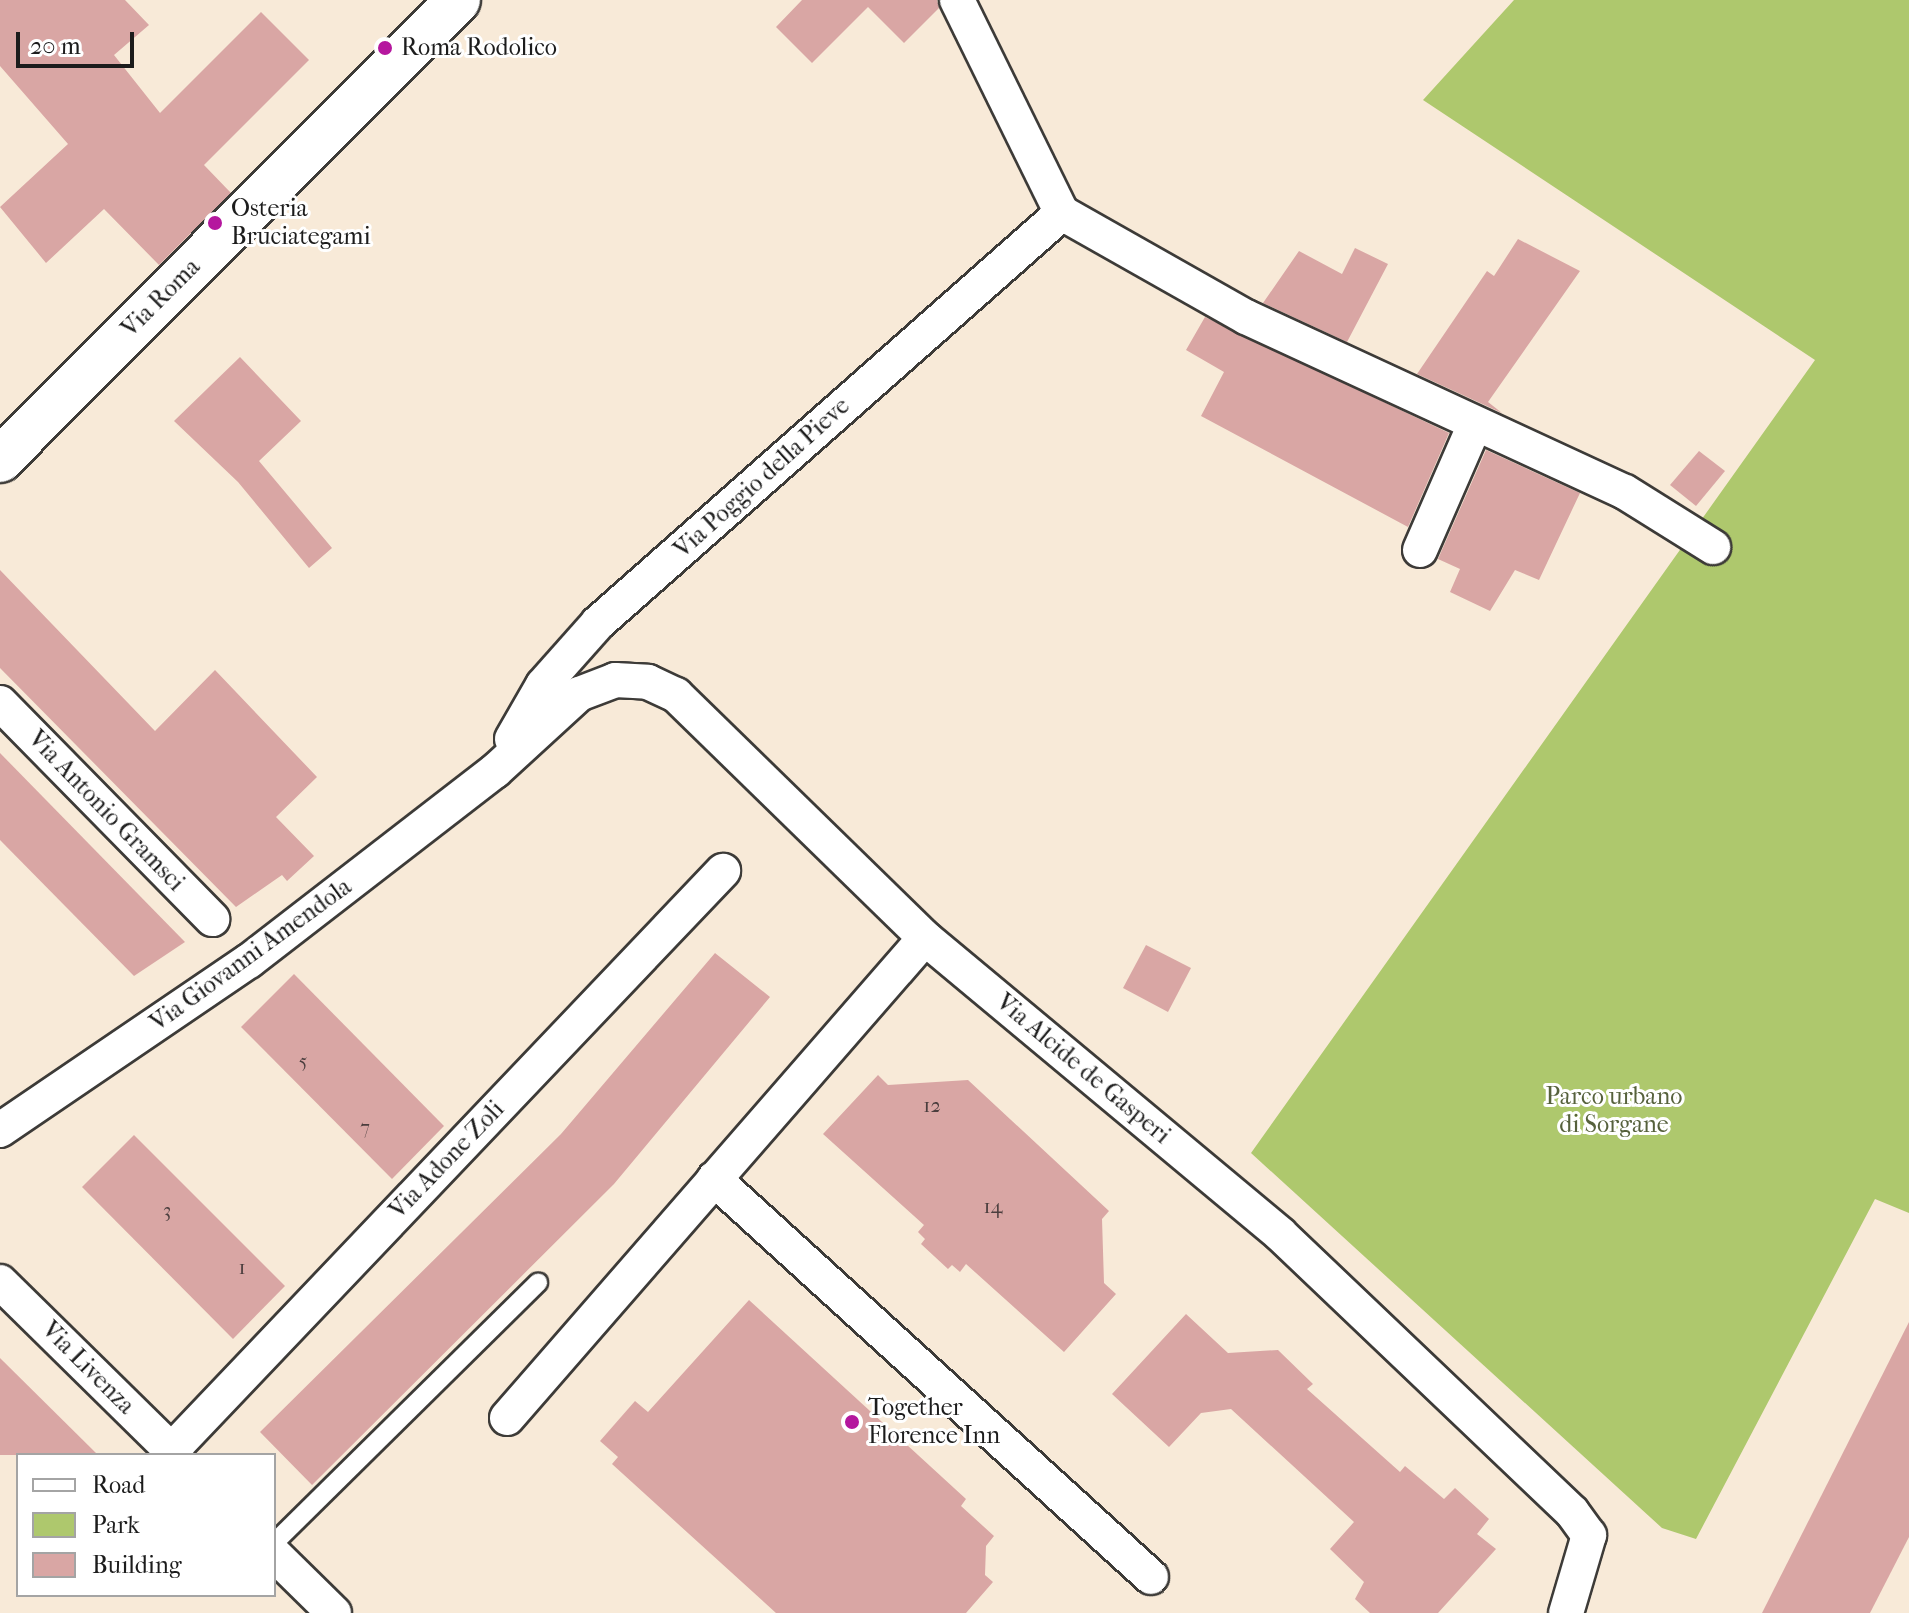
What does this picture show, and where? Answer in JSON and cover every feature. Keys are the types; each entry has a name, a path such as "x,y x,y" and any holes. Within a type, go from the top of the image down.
{"street":[{"name":"Via Roma","path":"0,460 458,0"},
{"path":"957,0 1062,213 1246,317 1625,492 1713,547"},
{"name":"Via Poggio della Pieve","path":"495,771 543,685 587,634 1062,213"},
{"path":"1420,550 1475,424"},
{"name":"Via Alcide de Gasperi","path":"495,771 558,710 596,683 636,681 666,688 925,938 1280,1234 1572,1512 1589,1535 1566,1613"},
{"name":"Via Antonio Gramsci","path":"0,703 212,919"},
{"name":"Via Giovanni Amendola","path":"0,1130 249,961 495,771"},
{"name":"Via Adone Zoli","path":"173,1453 723,871"},
{"path":"507,1418 925,938"},
{"path":"714,1179 1151,1577"},
{"name":"Via Livenza","path":"0,1282 173,1453"},
{"path":"276,1556 334,1613"}],"lane":[{"path":"276,1541 538,1283"}],"green space":[{"name":"Parco urbano di Sorgane","path":"1514,0 1909,0 1909,1213 1875,1199 1696,1539 1662,1528 1251,1153 1815,360 1423,100"}],"building":[{"path":"0,0 125,0 149,25 114,55 160,113 261,12 309,60 204,165 231,193 159,265 104,209 46,263 0,207 68,144 0,66"},
{"path":"802,0 937,0 939,8 904,43 868,7 812,63 776,27"},
{"path":"1518,239 1580,271 1488,402 1502,413 1417,374 1487,271 1494,276"},
{"path":"1355,248 1388,264 1347,342 1263,303 1299,251 1342,274"},
{"path":"1205,317 1449,433 1408,527 1201,416 1224,372 1186,350"},
{"path":"240,357 301,421 259,461 332,548 309,568 238,482 174,421"},
{"path":"1486,450 1580,493 1539,580 1515,570 1490,611 1450,592 1460,569 1438,559"},
{"path":"1699,451 1725,471 1696,506 1670,485"},
{"path":"0,570 155,731 215,670 317,777 276,817 314,856 287,881 282,875 236,907 0,668"},
{"path":"0,753 185,942 134,976 0,840"},
{"path":"1146,945 1191,968 1168,1012 1123,988"},
{"path":"715,953 770,997 614,1184 312,1485 260,1432 561,1134"},
{"path":"294,974 444,1126 392,1179 241,1027"},
{"path":"878,1075 888,1085 968,1080 1109,1211 1102,1219 1104,1283 1116,1294 1064,1352 966,1264 960,1272 952,1265 948,1269 921,1244 925,1239 918,1232 924,1225 823,1134"},
{"path":"134,1135 285,1286 233,1339 82,1187"},
{"name":"Together Florence Inn","path":"749,1300 966,1499 961,1506 994,1536 986,1546 985,1575 993,1582 966,1613 776,1613 612,1464 618,1457 600,1441 635,1401 648,1412"},
{"path":"1186,1314 1228,1353 1278,1350 1313,1384 1307,1389 1400,1472 1405,1466 1444,1499 1455,1488 1489,1519 1477,1534 1496,1549 1438,1613 1370,1613 1355,1599 1364,1582 1330,1549 1354,1522 1231,1409 1201,1413 1169,1447 1112,1394"},
{"path":"1909,1322 1909,1537 1870,1613 1762,1613"},
{"path":"0,1358 96,1453 0,1455"}],"place":[{"name":"Roma Rodolico","path":"385,48"},
{"name":"Osteria Bruciategami","path":"215,223"},
{"name":"Together Florence Inn","path":"852,1422"}]}
